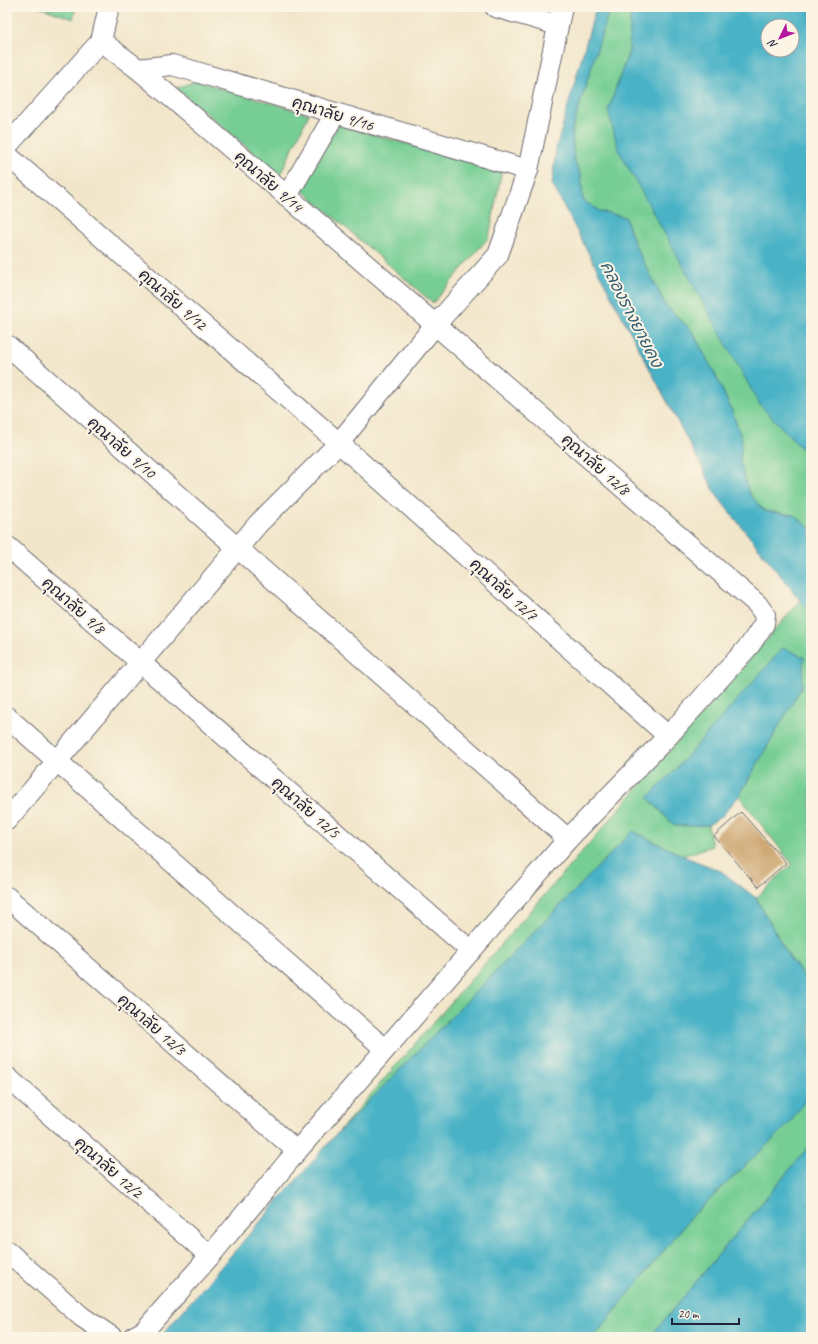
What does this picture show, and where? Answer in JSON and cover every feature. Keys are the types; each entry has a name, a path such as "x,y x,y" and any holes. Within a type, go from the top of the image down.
{"street":[{"path":"7,146 101,41 109,7"},
{"path":"7,820 258,524 339,442 435,324 498,255 528,170 560,16 495,7"},
{"name":"คุณาลัย 9/14","path":"101,41 138,69 435,324"},
{"name":"คุณาลัย 9/16","path":"138,69 172,65 528,170"},
{"path":"287,196 335,114"},
{"name":"คุณาลัย 9/12","path":"7,155 339,442"},
{"name":"คุณาลัย 12/8","path":"435,324 757,604 765,615 764,624 758,632 668,736"},
{"name":"คุณาลัย 9/10","path":"7,345 568,839"},
{"name":"คุณาลัย 12/7","path":"339,442 668,736"},
{"name":"คุณาลัย 9/8","path":"7,546 140,663"},
{"name":"คุณาลัย 12/5","path":"140,663 471,951"},
{"path":"7,717 385,1050"},
{"path":"133,1337 144,1331 210,1256 297,1151 568,839 668,736"},
{"name":"คุณาลัย 12/3","path":"7,897 297,1151"},
{"name":"คุณาลัย 12/2","path":"7,1077 210,1256"},
{"path":"7,1251 82,1317 112,1337"}],"green space":[{"path":"39,7 76,7 73,19"},
{"path":"610,7 631,7 629,51 608,111 760,405 811,458 811,529 794,515 764,511 749,493 740,462 742,440 732,411 714,372 692,331 666,306 636,247 625,217 599,211 583,200 581,175 574,161 572,130"},
{"path":"196,81 309,114 280,175 176,88"},
{"path":"338,125 502,170 489,237 433,303 302,190"},
{"path":"801,600 811,614 811,985 789,957 756,898 792,864 739,796 802,686 674,771 648,798 675,826 708,825 712,846 683,856 633,831 332,1139"},
{"path":"811,1091 811,1144 650,1337 594,1337 690,1218 789,1124"}],"water":[{"name":"คลองรางยายคง","path":"596,7 610,7 572,130 574,161 581,175 583,200 599,211 625,217 636,247 666,306 692,331 714,372 732,411 742,440 740,462 749,493 764,511 794,515 811,529 811,614 717,496 552,184 556,148"},
{"path":"631,7 811,7 811,458 760,405 619,151 608,111 629,51"},
{"path":"783,648 804,657 802,686 739,796 722,816 708,825 675,826 648,798 674,771"},
{"path":"633,831 683,856 721,871 756,898 789,957 811,985 811,1091 789,1124 690,1218 594,1337 160,1337 332,1139"},
{"path":"811,1144 811,1337 650,1337"}],"building":[{"path":"741,812 786,863 758,887 714,836"}]}
